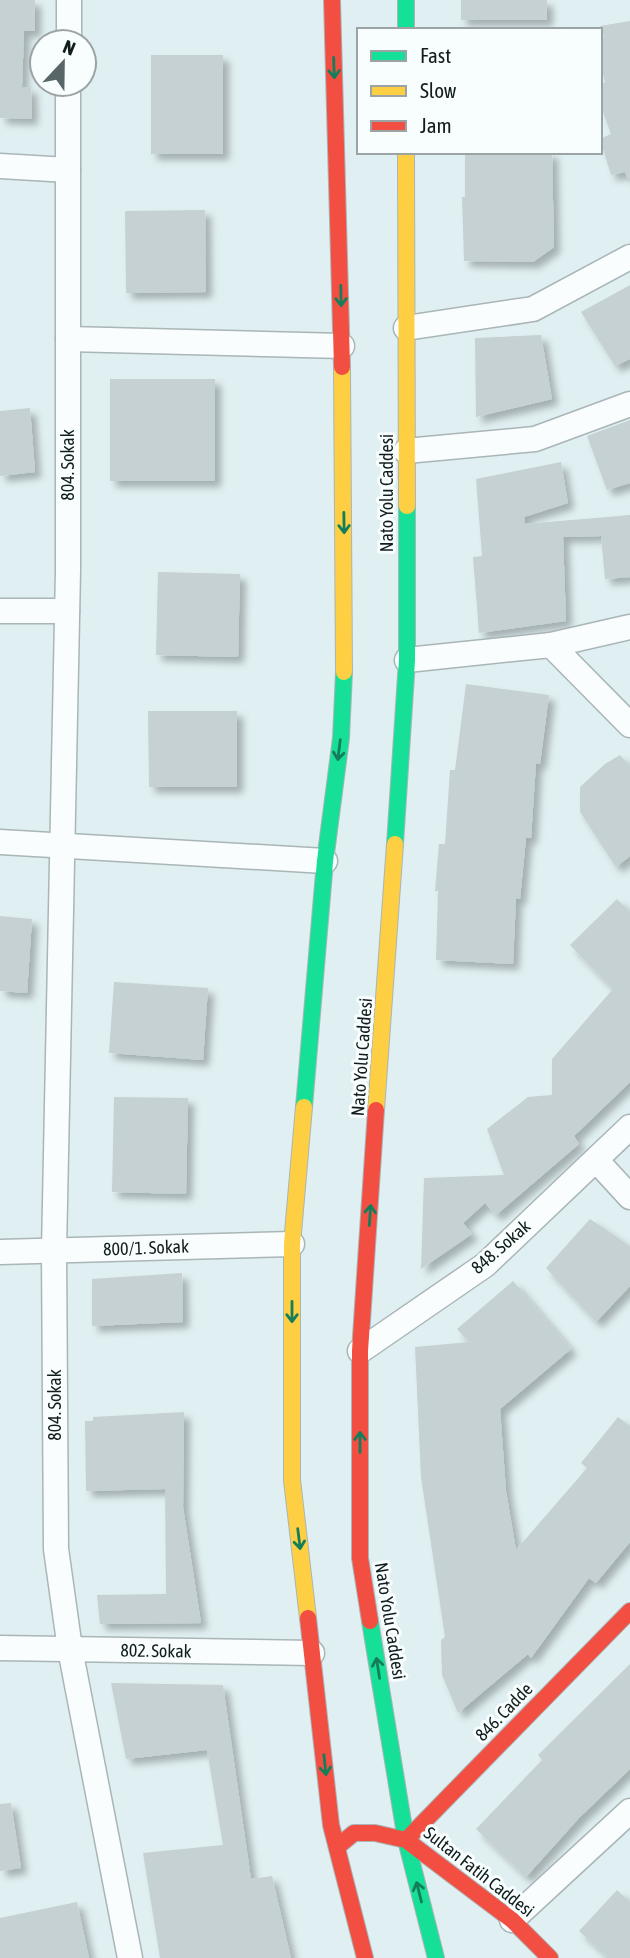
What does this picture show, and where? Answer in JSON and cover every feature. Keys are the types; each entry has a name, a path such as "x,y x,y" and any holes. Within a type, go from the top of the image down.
{"main road":[{"path":"332,0 342,346 345,636 341,737 325,861 292,1244 292,1480 331,1825 365,1958"},
{"path":"406,0 406,28"},
{"name":"Nato Yolu Caddesi","path":"406,154 407,660 360,1351 360,1558 406,1840 436,1958"},
{"name":"846. Cadde","path":"406,1840 630,1611"},
{"name":"Sultan Fatih Caddesi","path":"337,1847 354,1833 375,1833 406,1840 512,1920 550,1958"}],"street":[{"path":"69,0 69,28"},
{"name":"804. Sokak","path":"68,98 66,611 54,1251 55,1549 70,1649 130,1958"},
{"path":"0,166 68,170"},
{"path":"406,328 533,309 630,257"},
{"path":"68,339 342,346"},
{"path":"406,451 534,439 630,404"},
{"path":"0,611 66,611"},
{"path":"407,660 551,645 630,626"},
{"path":"551,645 630,725"},
{"path":"0,842 325,861"},
{"name":"848. Sokak","path":"360,1351 485,1265 630,1127"},
{"path":"596,1160 630,1197"},
{"name":"800/1. Sokak","path":"0,1252 292,1244"},
{"name":"802. Sokak","path":"0,1648 312,1653"},
{"path":"512,1920 630,1811"}],"building":[{"path":"0,0 35,0 35,28 24,31 22,88 28,87 32,119 0,118"},
{"path":"461,0 547,0 547,20 461,20"},
{"path":"630,21 630,179 625,172 611,175 602,146 602,138 611,134 602,109 602,84 605,82 602,71 604,36 600,26"},
{"path":"151,55 223,55 223,154 151,154"},
{"path":"465,154 552,154 554,247 533,262 464,261 462,197 465,197"},
{"path":"205,210 206,292 126,293 125,211"},
{"path":"630,285 630,359 615,366 581,312"},
{"path":"541,335 552,399 476,417 475,338"},
{"path":"110,379 215,379 215,481 110,481"},
{"path":"30,408 35,472 0,476 0,411"},
{"path":"630,420 630,483 607,490 587,436"},
{"path":"561,462 568,503 524,517 525,524 630,515 630,577 605,579 601,536 563,537 566,621 479,633 473,557 482,556 476,479"},
{"path":"158,572 240,574 238,657 156,655"},
{"path":"466,684 549,695 540,764 536,763 531,838 526,838 520,899 516,898 513,964 436,960 438,891 435,891 439,844 445,844 450,770 455,770"},
{"path":"148,711 237,711 237,787 149,787"},
{"path":"620,755 630,766 630,856 616,867 580,812 580,787 605,764"},
{"path":"617,899 630,912 630,1082 574,1136 579,1144 496,1215 485,1203 463,1223 472,1234 421,1269 424,1178 504,1175 487,1129 528,1097 552,1095 552,1059 613,989 570,945"},
{"path":"0,916 32,919 27,993 0,991"},
{"path":"114,982 208,988 203,1060 109,1053"},
{"path":"114,1097 188,1098 186,1194 112,1192"},
{"path":"590,1219 630,1246 630,1286 596,1322 546,1268"},
{"path":"182,1273 183,1322 92,1326 92,1279"},
{"path":"513,1281 571,1349 500,1409 506,1491 516,1550 587,1468 581,1463 618,1417 630,1426 630,1542 596,1583 589,1578 531,1658 528,1654 458,1713 442,1675 441,1640 445,1637 421,1477 415,1347 469,1342 457,1329"},
{"path":"184,1412 183,1507 201,1623 100,1624 97,1595 166,1594 165,1489 86,1491 85,1421 93,1421 93,1417"},
{"path":"630,1664 630,1769 579,1818 526,1877 476,1829 542,1760 538,1755"},
{"path":"111,1683 223,1685 251,1879 272,1876 291,1958 160,1958 143,1853 223,1845 207,1750 126,1759"},
{"path":"11,1803 21,1868 0,1871 0,1804"},
{"path":"617,1890 630,1902 630,1958 609,1958 579,1931"},
{"path":"77,1902 89,1958 0,1958 0,1918"}],"traffic: fast":[{"path":"406,0 406,28"},
{"path":"395,844 407,660 407,506"},
{"path":"304,1107 325,861 341,738 344,672"},
{"path":"370,1621 406,1840 436,1958"}],"traffic: slow":[{"path":"406,154 407,506"},
{"path":"342,367 344,672"},
{"path":"376,1110 395,844"},
{"path":"304,1107 292,1244 292,1480 308,1618"}],"traffic: jam":[{"path":"332,0 342,367"},
{"path":"370,1621 360,1558 360,1351 376,1110"},
{"path":"406,1840 630,1611"},
{"path":"308,1618 331,1825 365,1958"},
{"path":"337,1847 354,1833 375,1833 406,1840 512,1920 550,1958"}]}
